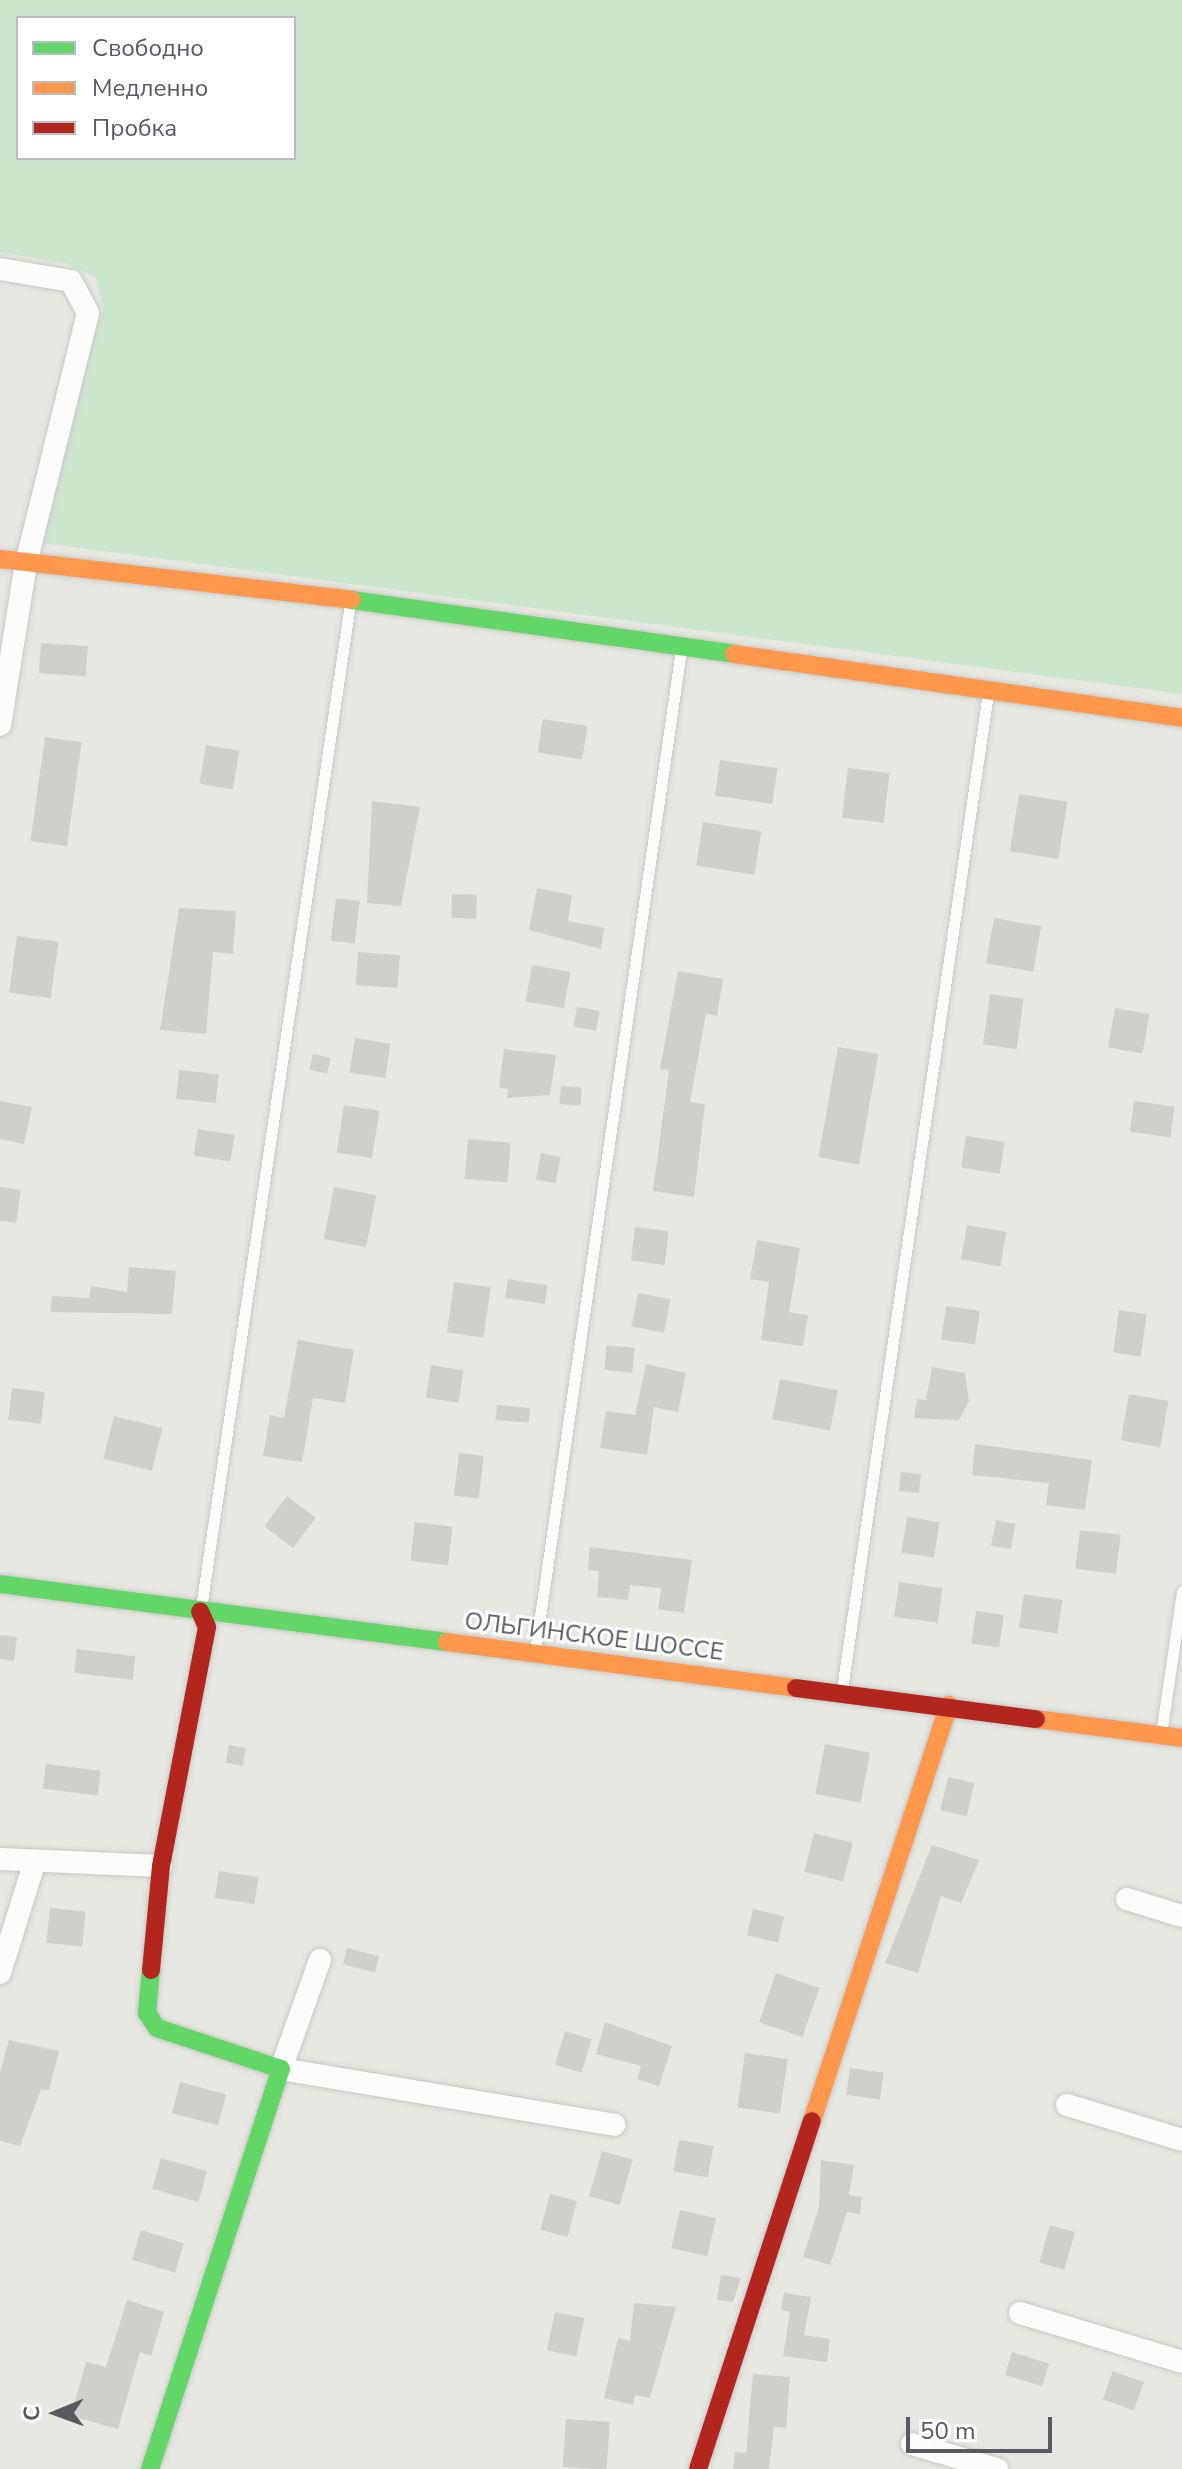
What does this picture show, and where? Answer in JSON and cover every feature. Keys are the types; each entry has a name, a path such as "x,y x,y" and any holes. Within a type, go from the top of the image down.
{"street":[{"path":"0,269 71,281 88,313 26,563 0,725"},
{"path":"0,559 350,600 988,693 1182,718"},
{"name":"ОЛЬГИНСКОЕ ШОССЕ","path":"0,1584 949,1705 1182,1738"},
{"path":"200,1611 207,1627 161,1866 147,2013 157,2028 281,2069 614,2125"},
{"path":"698,2469 949,1705"},
{"path":"0,1859 34,1864 161,1866"},
{"path":"0,1973 34,1864"},
{"path":"1127,1899 1182,1916"},
{"path":"150,2469 281,2069 320,1960"},
{"path":"1067,2105 1182,2140"},
{"path":"1020,2313 1182,2362"},
{"path":"912,2444 997,2469"}],"lane":[{"path":"200,1611 350,600"},
{"path":"535,1654 682,646"},
{"path":"842,1692 988,693"},
{"path":"1161,1735 1182,1592"}],"green space":[{"path":"0,0 1182,0 1182,694 42,543 37,524 103,308 96,278 68,264 0,252"}],"building":[{"path":"41,643 88,646 86,676 39,673"},
{"path":"543,719 587,726 582,760 538,753"},
{"path":"45,737 82,742 67,846 30,841"},
{"path":"206,745 239,751 233,789 199,783"},
{"path":"720,760 777,768 772,804 715,796"},
{"path":"848,768 890,773 884,823 842,818"},
{"path":"1019,794 1067,802 1058,859 1010,851"},
{"path":"372,801 420,807 401,906 367,903"},
{"path":"703,822 761,831 754,875 696,865"},
{"path":"537,888 572,895 568,921 604,928 601,949 529,930"},
{"path":"452,894 477,895 476,919 451,918"},
{"path":"336,898 360,901 355,944 331,941"},
{"path":"179,908 236,911 233,954 213,952 206,1034 160,1030"},
{"path":"994,918 1041,926 1033,972 986,963"},
{"path":"17,936 59,942 51,998 9,992"},
{"path":"358,952 400,955 398,988 356,985"},
{"path":"532,965 570,972 564,1008 526,1001"},
{"path":"678,971 723,979 717,1016 706,1014 690,1102 705,1104 694,1197 653,1191 669,1070 660,1069"},
{"path":"990,994 1024,999 1017,1049 983,1045"},
{"path":"577,1007 600,1011 596,1031 574,1027"},
{"path":"1115,1008 1149,1014 1143,1053 1108,1047"},
{"path":"355,1038 391,1044 385,1078 350,1073"},
{"path":"838,1047 878,1054 859,1164 819,1157"},
{"path":"504,1049 556,1055 550,1095 507,1098 508,1089 499,1088"},
{"path":"313,1054 331,1058 327,1074 309,1070"},
{"path":"179,1070 219,1074 216,1103 176,1099"},
{"path":"561,1086 582,1088 580,1106 559,1104"},
{"path":"0,1101 32,1107 24,1144 0,1139"},
{"path":"1134,1101 1175,1107 1170,1137 1130,1132"},
{"path":"344,1105 380,1111 372,1158 336,1152"},
{"path":"198,1129 235,1135 230,1161 194,1156"},
{"path":"966,1136 1005,1142 1000,1174 961,1168"},
{"path":"468,1139 511,1143 507,1183 465,1179"},
{"path":"541,1153 561,1157 555,1183 536,1180"},
{"path":"0,1187 21,1190 16,1223 0,1221"},
{"path":"334,1187 376,1195 366,1247 324,1239"},
{"path":"967,1225 1006,1232 1000,1266 961,1259"},
{"path":"635,1227 669,1231 665,1265 631,1261"},
{"path":"757,1240 800,1248 789,1312 808,1315 803,1346 761,1340 769,1282 750,1279"},
{"path":"129,1267 176,1271 172,1314 50,1312 52,1296 89,1298 91,1286 127,1292"},
{"path":"508,1279 548,1285 545,1304 505,1298"},
{"path":"454,1282 491,1287 484,1338 447,1333"},
{"path":"638,1293 670,1299 664,1333 632,1326"},
{"path":"946,1306 980,1311 975,1344 941,1340"},
{"path":"1119,1310 1147,1314 1141,1356 1113,1353"},
{"path":"298,1340 354,1350 345,1403 313,1398 302,1462 263,1456 270,1415 284,1418"},
{"path":"607,1345 635,1348 632,1373 604,1370"},
{"path":"646,1364 686,1373 678,1412 654,1407 647,1455 600,1448 606,1411 635,1415"},
{"path":"431,1365 464,1370 458,1403 426,1398"},
{"path":"932,1367 965,1373 969,1401 959,1420 914,1418 917,1399 926,1400"},
{"path":"780,1379 838,1390 830,1431 772,1419"},
{"path":"12,1388 45,1392 41,1424 8,1420"},
{"path":"1129,1394 1168,1401 1160,1447 1121,1440"},
{"path":"497,1405 530,1408 529,1423 496,1420"},
{"path":"114,1416 163,1428 152,1471 103,1459"},
{"path":"975,1444 1092,1460 1085,1510 1046,1505 1049,1483 972,1475"},
{"path":"459,1453 484,1456 479,1499 454,1496"},
{"path":"901,1472 921,1474 919,1493 899,1491"},
{"path":"287,1496 316,1518 293,1548 264,1526"},
{"path":"907,1517 940,1522 934,1558 901,1553"},
{"path":"996,1520 1016,1524 1011,1549 991,1546"},
{"path":"415,1522 453,1527 448,1565 410,1561"},
{"path":"1080,1530 1121,1535 1116,1574 1075,1569"},
{"path":"590,1547 692,1560 684,1613 658,1609 661,1588 630,1585 628,1600 597,1597 599,1571 588,1570"},
{"path":"899,1582 943,1588 938,1623 894,1617"},
{"path":"1024,1594 1063,1600 1057,1634 1019,1628"},
{"path":"976,1611 1004,1615 999,1648 971,1644"},
{"path":"0,1635 17,1637 14,1661 0,1659"},
{"path":"77,1649 136,1656 133,1680 74,1673"},
{"path":"825,1744 870,1753 860,1803 815,1794"},
{"path":"229,1745 246,1748 243,1766 226,1763"},
{"path":"46,1764 101,1771 98,1796 43,1789"},
{"path":"948,1777 974,1783 967,1816 940,1810"},
{"path":"814,1833 853,1843 843,1881 804,1872"},
{"path":"932,1845 979,1860 961,1903 941,1896 918,1973 885,1963"},
{"path":"219,1871 259,1877 254,1904 215,1898"},
{"path":"50,1908 86,1912 82,1947 46,1943"},
{"path":"753,1909 784,1916 778,1943 747,1935"},
{"path":"347,1948 379,1956 375,1972 343,1964"},
{"path":"776,1973 819,1988 803,2037 759,2022"},
{"path":"605,2022 672,2046 659,2086 637,2079 641,2066 596,2054"},
{"path":"565,2031 592,2039 582,2073 555,2064"},
{"path":"9,2040 59,2051 49,2090 41,2089 20,2146 0,2141 0,2072"},
{"path":"745,2053 788,2059 780,2113 737,2107"},
{"path":"850,2068 884,2073 880,2099 846,2095"},
{"path":"180,2082 226,2094 218,2125 172,2113"},
{"path":"679,2140 713,2146 708,2178 673,2172"},
{"path":"602,2151 633,2160 620,2205 589,2196"},
{"path":"161,2158 207,2171 198,2202 152,2189"},
{"path":"821,2160 854,2165 849,2195 862,2197 860,2214 847,2212 830,2265 803,2257 819,2207"},
{"path":"550,2194 577,2201 567,2237 540,2230"},
{"path":"680,2210 716,2218 707,2256 671,2248"},
{"path":"1050,2225 1075,2232 1064,2270 1039,2262"},
{"path":"141,2230 184,2243 175,2273 132,2260"},
{"path":"721,2275 741,2278 733,2302 717,2300"},
{"path":"784,2293 811,2297 804,2335 830,2339 827,2362 783,2356 790,2312 781,2310"},
{"path":"127,2300 164,2312 151,2356 140,2352 118,2429 71,2416 86,2362 106,2367"},
{"path":"634,2303 676,2307 650,2398 635,2395 633,2405 604,2398 618,2338 630,2341"},
{"path":"555,2312 584,2318 576,2356 547,2350"},
{"path":"1012,2352 1049,2363 1042,2386 1005,2375"},
{"path":"1113,2371 1144,2382 1134,2410 1103,2399"},
{"path":"753,2374 790,2377 786,2428 774,2427 769,2469 733,2469 735,2452 746,2453"},
{"path":"566,2419 610,2422 607,2469 563,2467"}],"traffic: fast":[{"path":"352,600 734,654"},
{"path":"0,1584 447,1642"},
{"path":"150,2469 281,2069 157,2028 147,2013 151,1970"}],"traffic: slow":[{"path":"0,559 352,600"},
{"path":"734,654 1182,718"},
{"path":"447,1642 796,1688"},
{"path":"812,2121 949,1705"},
{"path":"1036,1719 1182,1738"}],"traffic: jam":[{"path":"151,1970 161,1866 207,1627 200,1611"},
{"path":"796,1688 1036,1719"},
{"path":"698,2469 812,2121"}]}
